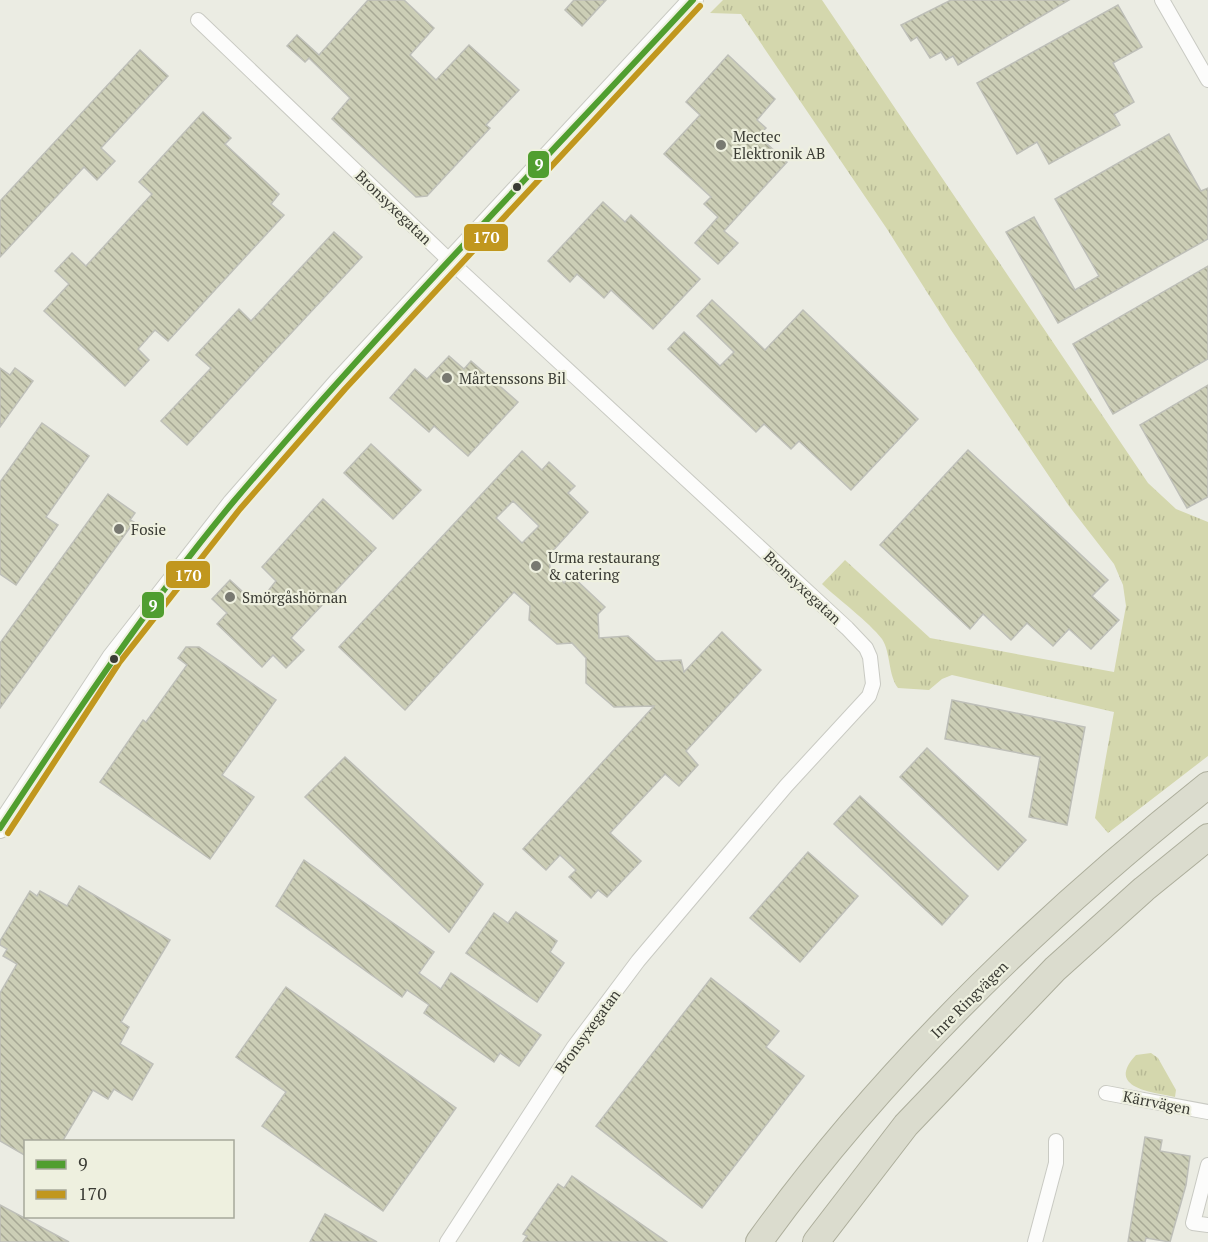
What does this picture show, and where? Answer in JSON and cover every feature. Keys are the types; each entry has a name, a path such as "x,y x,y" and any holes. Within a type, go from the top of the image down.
{"highway":[{"name":"Inre Ringvägen","path":"759,1242 852,1126 941,1026 1089,883 1208,785"},
{"path":"818,1240 906,1125 1055,969 1144,888 1208,837"}],"main road":[{"path":"0,828 85,695 189,556 288,439 693,0"}],"street":[{"path":"1162,0 1208,80"},
{"name":"Bronsyxegatan","path":"198,20 451,262 847,628 866,648 873,671 871,690 860,707 786,786 638,961 573,1048 447,1242"},
{"name":"Kärrvägen","path":"1106,1093 1208,1112"},
{"path":"1035,1242 1056,1163 1056,1141"},
{"path":"1208,1165 1193,1223 1208,1225"}],"green space":[{"path":"723,0 822,0 1148,483 1176,509 1208,522 1208,756 1108,833 1095,818 1114,712 952,675 942,679 929,690 898,688 882,639 862,618 822,584 845,560 930,638 1114,672 1126,606 1123,585 1114,564 1069,506 951,330 887,229 741,14 710,13"},
{"path":"1151,1053 1158,1058 1176,1090 1175,1097 1144,1090 1129,1081 1126,1075 1128,1066 1136,1055"}],"building":[{"path":"368,0 404,0 434,28 410,55 436,80 469,45 519,90 486,125 490,128 427,196 416,197 332,119 350,98 309,58 305,62 287,46 297,35 319,55"},
{"path":"574,0 606,0 582,26 565,10"},
{"path":"951,0 1069,0 958,65 953,56 946,60 941,52 930,58 917,37 911,41 901,25"},
{"path":"1118,5 1142,47 1113,63 1134,102 1114,114 1120,125 1049,164 1037,142 1017,154 977,83"},
{"path":"140,50 168,76 101,148 115,161 97,180 84,167 0,257 0,201"},
{"name":"Mectec Elektronik AB","path":"728,55 775,99 757,120 766,128 758,136 787,162 724,231 738,243 718,264 695,243 718,217 704,204 711,197 664,154 700,115 686,102"},
{"path":"203,112 231,138 225,144 279,194 271,204 284,215 168,341 155,330 138,349 149,360 125,386 44,311 69,284 55,271 72,253 86,266 152,194 139,182"},
{"path":"1169,134 1201,191 1208,188 1208,239 1058,323 1006,232 1034,217 1075,290 1099,276 1055,199"},
{"path":"603,202 625,222 631,215 700,279 653,329 611,290 604,298 577,274 570,282 548,261"},
{"path":"334,232 362,257 187,445 161,421 211,368 196,355 239,309 251,321"},
{"path":"1208,266 1208,359 1113,414 1073,344"},
{"path":"712,300 765,350 803,310 918,419 851,490 799,441 791,449 764,424 756,432 668,349 684,332 720,366 734,352 697,316"},
{"path":"449,356 464,369 471,361 518,402 468,456 434,426 429,432 390,398 415,369 427,379"},
{"path":"0,368 10,375 15,368 33,381 0,427"},
{"path":"1208,385 1208,497 1187,508 1140,425"},
{"path":"42,423 89,456 46,517 58,525 16,585 0,574 0,482"},
{"path":"371,444 421,490 393,519 344,473"},
{"path":"968,450 1108,580 1092,596 1119,620 1091,649 1069,629 1053,646 1027,623 1011,640 983,614 970,629 880,545"},
{"path":"522,451 542,470 549,462 575,486 568,493 588,512 549,555 550,568 564,583 571,575 605,607 598,614 599,638 628,636 656,661 681,660 684,672 722,632 761,670 686,751 698,765 679,786 665,774 610,833 641,861 607,897 598,890 591,898 569,877 576,870 560,855 546,870 523,849 654,706 614,707 586,683 586,658 572,643 557,644 529,620 530,606 514,592 405,710 339,647","holes":["513,501 539,526 522,543 496,518"]},
{"path":"108,494 135,513 130,520 134,522 0,708 0,643"},
{"path":"323,499 376,548 291,638 304,650 286,668 273,655 262,667 217,624 227,613 212,599 230,580 257,605 276,581 262,567"},
{"path":"186,647 199,647 276,700 222,775 254,797 210,859 100,782 143,720 146,722 187,665 178,658"},
{"path":"952,700 1085,727 1067,825 1029,817 1040,757 945,739"},
{"path":"927,748 1026,840 998,870 900,777"},
{"path":"345,757 483,884 449,932 305,797"},
{"path":"860,796 968,896 942,925 834,824"},
{"path":"808,852 858,896 800,962 750,918"},
{"path":"304,860 434,952 419,973 441,989 451,973 541,1035 519,1066 500,1053 494,1062 424,1013 429,1005 407,990 402,997 276,906"},
{"path":"79,886 170,940 121,1022 129,1027 120,1044 153,1064 132,1100 114,1089 108,1099 93,1090 63,1140 24,1140 24,1155 0,1141 0,993 17,964 3,956 7,949 0,945 0,941 30,891 37,896 40,891 67,906"},
{"path":"516,912 557,941 550,952 564,963 537,1002 466,953 494,913 508,923"},
{"path":"711,978 779,1031 766,1047 804,1076 702,1208 596,1126"},
{"path":"286,987 456,1108 383,1211 262,1126 286,1092 236,1057"},
{"path":"1145,1137 1162,1140 1160,1151 1190,1156 1186,1185 1170,1242 1146,1238 1145,1242 1128,1242"},
{"path":"572,1176 667,1242 523,1242 527,1236 523,1234 558,1184 564,1188"},
{"path":"0,1205 69,1242 0,1242"},
{"path":"325,1214 377,1242 310,1242"}],"transit line":[{"name":"9","path":"0,828 142,620 234,501 403,311 693,0"},
{"name":"170","path":"8,833 119,663 240,509 345,389 700,6"}],"place":[{"name":"Mectec Elektronik AB","path":"721,145"},
{"name":"Mårtenssons Bil","path":"447,378"},
{"name":"Fosie","path":"119,529"},
{"name":"Urma restaurang & catering","path":"536,566"},
{"name":"Smörgåshörnan","path":"230,597"}]}
